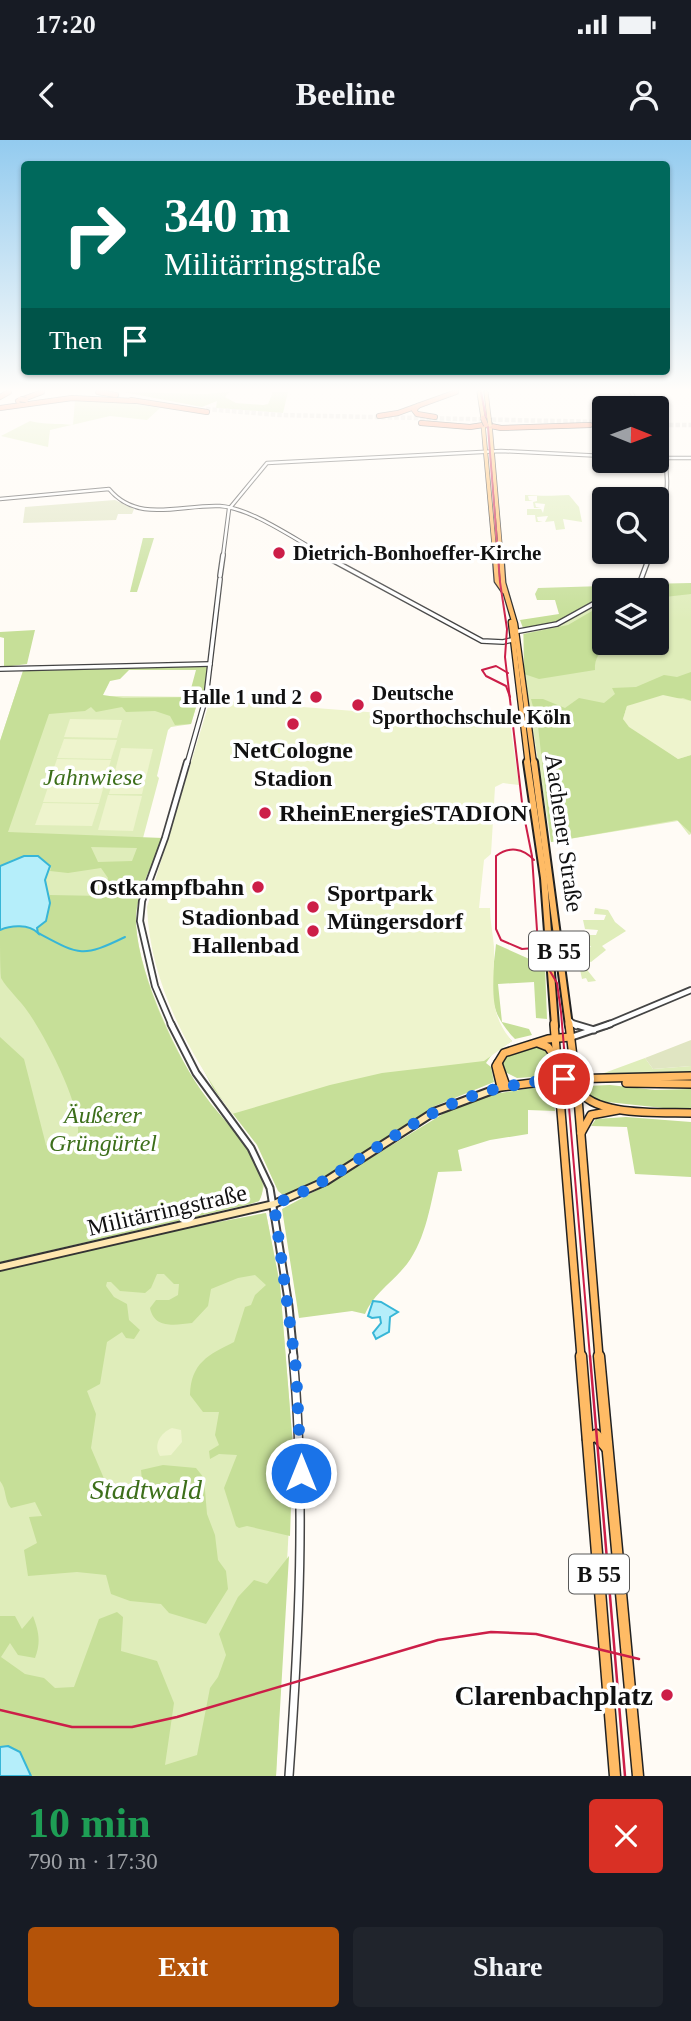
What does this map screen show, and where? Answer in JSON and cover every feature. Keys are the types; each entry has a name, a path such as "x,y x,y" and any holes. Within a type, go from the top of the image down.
{"main road":[{"name":"Aachener Straße","path":"488,468 497,581 506,595 516,638 514,665 544,878 615,1776"},
{"name":"Aachener Straße","path":"495,468 503,583 509,594 516,638 572,1037 638,1776"},
{"path":"495,544 502,545"},
{"path":"504,1086 496,1066 504,1053 556,1038 572,1037"},
{"path":"538,1043 551,1050 558,1069"},
{"path":"498,1063 503,1073 504,1086"},
{"path":"503,1073 526,1082"},
{"name":"Militärringstraße","path":"0,1267 274,1204 327,1181 434,1112 504,1086 526,1082 691,1076"},
{"name":"Militärringstraße","path":"607,1080 625,1083 691,1084"},
{"path":"577,1086 589,1102 629,1110 691,1114"},
{"path":"580,1138 582,1128 591,1115 629,1110"},
{"path":"588,1438 596,1435 608,1450"}],"street":[{"path":"262,468 230,507 206,697 165,838 142,901 141,928 155,986 178,1040 196,1073 251,1148 270,1188 274,1204 287,1288 300,1430 298,1664 289,1776"},
{"path":"0,499 109,489 118,500 145,511 230,507 239,509 479,639 503,642 557,624 592,605"},
{"path":"479,639 516,638"},
{"path":"0,669 210,664"},
{"path":"572,1037 691,990"},
{"path":"569,1019 578,1027 595,1030"}],"green space":[{"path":"525,495 569,495 579,507 582,522 563,519 565,529 556,530 554,521 545,522 548,516 537,517 538,521 543,522 536,522 535,515 527,515 527,509 541,509 543,513 545,504 535,503 536,507 541,508 534,508 533,502 537,501 537,496 528,496 529,500 533,501 525,501"},
{"path":"115,500 134,509 132,514 118,514 116,520 23,523 25,507"},
{"path":"143,538 154,538 137,592 130,592"},
{"path":"669,583 691,583 691,594 669,597"},
{"path":"592,586 592,603 551,624 523,628 520,620 559,614 555,600 537,600 535,594 538,588"},
{"path":"691,588 691,834 689,835 678,821 551,842 524,674 523,634 558,626 592,607 592,655 669,655 669,589"},
{"path":"592,611 592,655 599,655 595,670 539,679 524,674 524,634 568,625"},
{"path":"35,630 27,664 4,667 4,638 0,637 0,632"},
{"name":"Äußerer Grüngürtel","path":"204,665 208,668 205,691 201,691 200,696 189,696 196,670 129,670 120,679 110,681 103,695 123,698 199,697 191,724 175,725 170,716 155,711 126,712 122,707 96,712 91,707 85,711 49,714 8,832 163,838 141,891 136,913 144,967 160,1015 182,1060 206,1097 252,1156 260,1173 263,1190 259,1201 250,1204 0,1262 0,1037 24,1059 46,1145 55,1150 66,1150 76,1142 78,1127 74,1107 56,1061 28,1012 1,978 0,930 12,925 37,930 50,895 103,896 108,878 101,868 68,873 50,871 51,868 34,856 14,859 0,866 0,741 23,671 27,668","holes":["91,847 137,848 132,861 98,862"]},
{"name":"Äußerer Grüngürtel","path":"23,671 103,696 199,697 191,724 171,727 168,730 143,838 162,839 140,896 136,915 137,935 149,984 183,1060 206,1098 247,1150 264,1186 259,1201 250,1204 0,1262 0,741"},
{"path":"691,672 691,701 683,698 627,706 623,719 678,759 691,755 691,833 677,820 551,842 538,726 531,699 543,699 565,708 579,698 604,703 615,694 612,688 636,687 664,675 677,677"},
{"path":"663,695 691,701 691,755 678,759 629,727 623,719 627,706"},
{"name":"Sportpark Müngersdorf","path":"210,700 510,723 519,785 503,783 495,787 491,854 484,860 479,908 490,908 495,1008 498,1019 512,1041 484,1061 382,1073 330,1085 232,1114 201,1066 174,1016 156,963 147,907"},
{"path":"70,719 122,720 117,738 64,737"},
{"path":"64,739 117,740 111,759 57,758"},
{"path":"121,748 153,749 142,794 109,794"},
{"name":"Jahnwiese","path":"57,759 111,760 105,780 50,779"},
{"path":"50,781 105,782 99,803 43,802"},
{"path":"108,795 142,796 133,831 98,830"},
{"path":"43,803 99,804 92,826 35,825"},
{"path":"595,908 608,910 615,922 626,931 602,946 606,950 591,962 585,960 588,971 596,981 588,982 586,978 582,979 576,951 588,951 591,946 575,945 574,935 596,935 598,930 585,929 583,920 604,920 606,915 594,914"},
{"path":"496,944 545,966 547,1019 536,1018 534,982 498,984 502,1022 529,1029 532,1035 515,1039 505,1027 498,1016 494,1006 492,984"},
{"path":"489,1005 502,1031 512,1041 493,1053 486,1063 491,1067 494,1082 435,1106 325,1177 284,1196 278,1191 257,1145 213,1088 185,1034"},
{"path":"691,1040 691,1066 653,1069 645,1058"},
{"path":"536,1046 546,1048 550,1076 517,1078 505,1072 502,1061 506,1055"},
{"path":"645,1058 653,1069 691,1066 691,1074 596,1076"},
{"path":"552,1085 555,1111 528,1110 528,1134 490,1140 458,1150 462,1171 438,1172 427,1220 414,1254 373,1300 365,1314 352,1311 299,1318 282,1209 451,1109 494,1094"},
{"path":"610,1085 655,1090 691,1089 691,1111 589,1100 586,1086"},
{"path":"626,1117 691,1122 691,1177 635,1174 627,1127 591,1126 596,1119"},
{"name":"Stadtwald","path":"266,1213 280,1285 293,1447 276,1776 0,1776 0,1269 108,1243"},
{"path":"266,1213 280,1285 293,1447 290,1536 236,1526 224,1488 237,1455 219,1454 210,1459 209,1451 219,1445 215,1435 219,1412 203,1412 190,1395 191,1384 198,1368 209,1356 234,1342 245,1307 251,1305 255,1295 266,1285 255,1275 238,1278 211,1289 208,1306 192,1323 166,1324 152,1315 150,1308 156,1300 169,1300 178,1295 179,1284 174,1284 164,1274 157,1274 151,1288 145,1293 120,1291 111,1282 107,1282 106,1286 114,1297 127,1304 129,1320 140,1330 134,1339 126,1338 122,1332 107,1342 100,1384 87,1391 96,1414 91,1448 108,1488 135,1499 143,1491 141,1470 163,1465 196,1468 204,1478 207,1514 215,1535 218,1560 226,1571 228,1589 206,1624 169,1613 161,1604 130,1601 111,1594 106,1575 77,1572 28,1576 24,1550 37,1543 29,1517 42,1516 35,1502 11,1508 0,1481 0,1269 108,1243"},
{"path":"172,1428 181,1430 182,1442 171,1455 160,1456 157,1448 159,1440"},
{"path":"289,1556 276,1776 31,1776 20,1752 0,1747 0,1616 15,1616 22,1629 33,1616 38,1637 35,1658 18,1655 10,1643 1,1657 25,1674 44,1678 55,1688 74,1687 99,1619 117,1612 123,1617 121,1651 157,1661 174,1703 165,1765 197,1755 210,1688 218,1677 226,1655 219,1634 238,1597 254,1580 267,1584"}],"water":[{"path":"24,856 38,856 50,866 45,880 50,903 46,921 37,928 38,933 20,926 0,930 0,866"},
{"path":"373,1301 381,1302 398,1312 390,1317 389,1332 376,1339 373,1333 381,1323 380,1317 368,1316"},
{"path":"8,1746 20,1752 31,1776 0,1776 0,1747"}],"waterway":[{"path":"38,933 63,946 81,951 99,948 125,937"}],"tram line":[{"path":"491,468 500,582 507,629 507,672"},
{"path":"507,672 496,666 482,670 486,676 506,686 510,696"},
{"path":"507,672 510,696"},
{"path":"510,696 523,811 532,859"},
{"path":"532,859 516,850 496,856 496,929 501,940 522,949 534,948 538,943"},
{"path":"532,859 538,943"},
{"path":"538,943 541,956 557,983 561,1012 590,1357"},
{"path":"590,1356 625,1776"}],"railway":[{"path":"0,1710 72,1727 132,1727 177,1717 438,1640 491,1632 536,1634 639,1659"}],"place":[{"name":"Dietrich-Bonhoeffer-Kirche","path":"279,553"},
{"name":"Halle 1 und 2","path":"316,697"},
{"name":"Deutsche Sporthochschule Köln","path":"358,705"},
{"name":"NetCologne Stadion","path":"293,724"},
{"name":"RheinEnergieSTADION","path":"265,813"},
{"name":"Ostkampfbahn","path":"258,887"},
{"name":"Sportpark Müngersdorf","path":"313,907"},
{"name":"Stadionbad Hallenbad","path":"313,931"},
{"name":"Clarenbachplatz","path":"667,1695"}],"route":[{"path":"301,1473 296,1369 274,1204 327,1181 418,1121 451,1104 506,1086 564,1079"}]}
